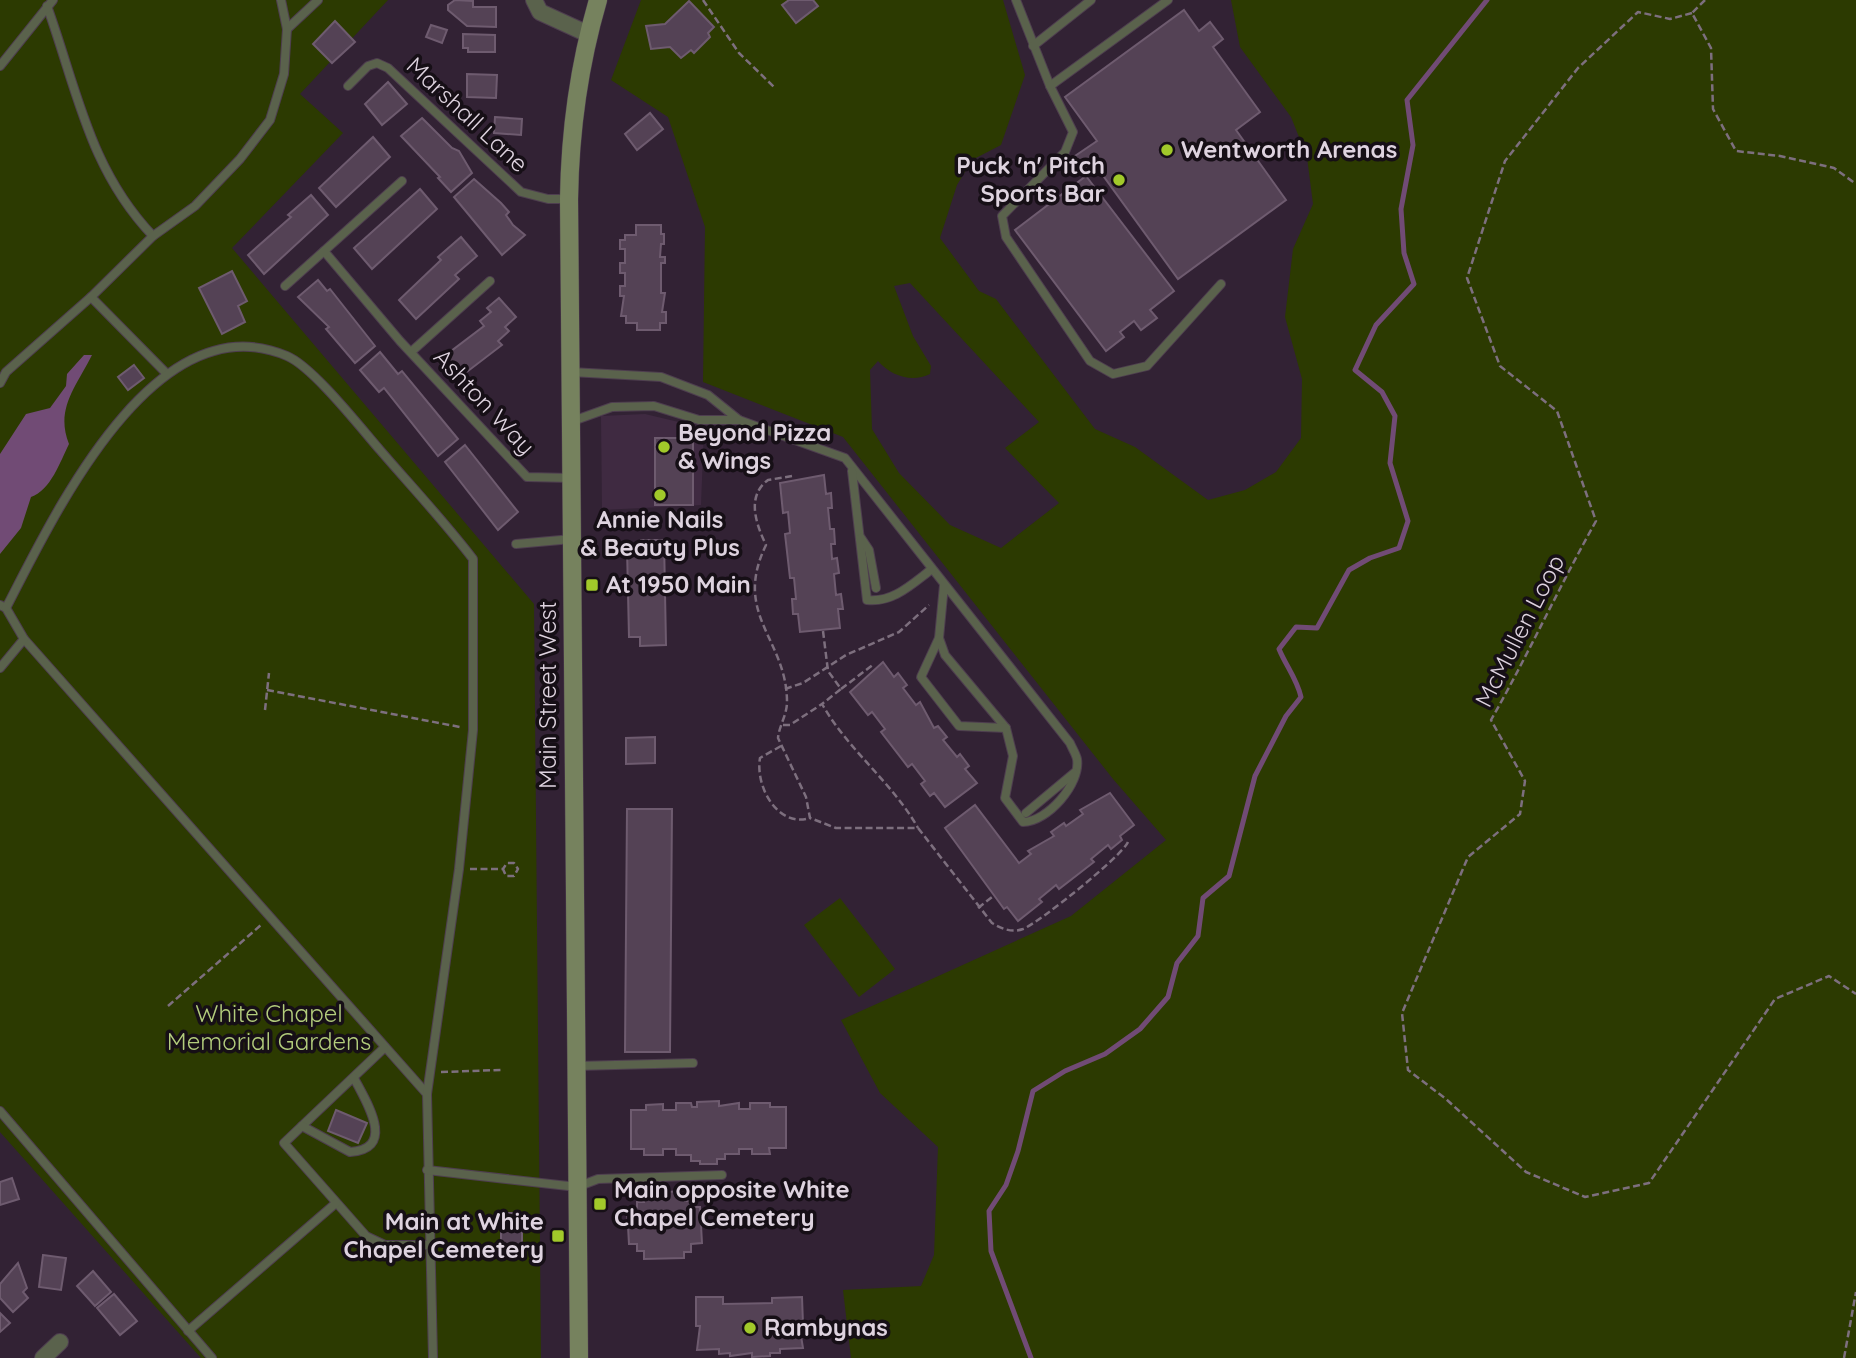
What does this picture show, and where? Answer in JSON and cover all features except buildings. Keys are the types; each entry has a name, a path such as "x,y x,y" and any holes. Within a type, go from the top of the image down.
{"main road":[{"name":"Main Street West","path":"579,1358 569,199 570,140 589,34 598,0"}],"street":[{"path":"534,0 540,12 589,34"},
{"path":"43,1358 60,1342"}],"lane":[{"path":"0,383 6,372 91,297 153,236 195,206 240,159 270,120 284,74 287,29 281,0"},
{"path":"287,29 318,0"},
{"path":"1016,0 1033,47 1073,132 1065,152 1002,216 1006,237 1090,361 1113,373 1147,366 1221,284"},
{"path":"1033,47 1091,0"},
{"path":"1050,86 1168,0"},
{"path":"50,3 97,156 128,210 153,236"},
{"path":"0,66 50,3"},
{"name":"Marshall Lane","path":"348,86 368,66 377,63 388,68 521,192 548,199 569,199"},
{"path":"285,286 402,181"},
{"name":"Ashton Way","path":"324,251 411,352 527,477 571,478"},
{"path":"411,352 490,281"},
{"path":"91,297 167,374"},
{"path":"427,1094 24,639 3,607 60,506 107,436 136,400 167,374 218,349 253,346 289,356 332,395 453,532 473,559 473,730 459,869 427,1094 433,1358"},
{"path":"570,372 661,377 708,395 739,420"},
{"path":"570,422 612,407 654,406 699,419 739,420 845,458 1070,743 1077,759 1070,787 1052,808 1035,822 1023,822 1004,798 1013,756 1006,728 945,655 939,638"},
{"path":"852,468 867,600 881,602 905,589 932,569"},
{"path":"860,536 869,550 876,588"},
{"path":"516,544 572,539"},
{"path":"944,585 939,638 921,677 959,726 1006,728"},
{"path":"0,668 24,639"},
{"path":"1026,813 1076,771"},
{"path":"384,1048 284,1143 356,1227 378,1243 430,1245"},
{"path":"576,1066 693,1063"},
{"path":"302,1126 350,1152 368,1146 376,1132 376,1124 354,1078"},
{"path":"0,1111 212,1358"},
{"path":"427,1170 577,1187 598,1178 722,1175"},
{"path":"188,1331 336,1203"}],"path":[{"path":"703,0 739,53 774,87"},
{"path":"1705,0 1692,13 1711,48 1713,109 1737,150 1834,168 1856,184"},
{"name":"McMullen Loop","path":"1692,13 1670,19 1638,12 1578,68 1504,161 1466,278 1500,366 1557,411 1597,521 1556,593 1523,664 1491,720 1525,781 1520,814 1468,857 1402,1013 1408,1070 1446,1099 1526,1172 1585,1198 1650,1183 1775,999 1829,976 1856,994"},
{"path":"792,476 763,484 754,515 766,545 754,583 756,606 778,661 785,689 787,702 778,738 806,797 810,818"},
{"path":"785,689 803,683 846,655 899,632 933,601 944,585"},
{"path":"823,631 827,668 841,689"},
{"path":"783,725 790,725 822,704 874,664"},
{"path":"265,710 269,673"},
{"path":"267,690 473,730"},
{"path":"822,704 846,741 887,784 978,908 1003,929 1025,928 1118,856 1128,842"},
{"path":"781,746 760,758 765,792 779,813 793,821 810,818 836,828 918,828"},
{"path":"507,863 514,863 518,869 514,876 506,876 503,869 507,863"},
{"path":"459,869 503,869"},
{"path":"978,908 992,897"},
{"path":"168,1006 270,917"},
{"path":"430,1073 500,1070"},
{"path":"1844,1358 1856,1292"}],"shaded area":[{"path":"84,355 92,355 69,398 64,420 69,444 49,482 31,497 21,528 0,554 0,454 26,414 50,408 66,386 67,374"},
{"path":"645,414 704,428 701,505 602,510 601,416"}],"green space":[{"name":"White Chapel Memorial Gardens","path":"0,0 388,0 300,94 343,133 232,248 534,604 541,1358 201,1358 0,1132"},
{"path":"641,0 1003,0 1025,75 1001,145 972,160 957,185 940,238 979,291 996,299 1095,429 1135,447 1208,500 1245,490 1276,472 1301,438 1302,379 1285,317 1293,249 1313,204 1307,157 1291,117 1240,47 1231,0 1856,0 1856,1358 851,1358 843,1290 921,1286 934,1255 938,1147 880,1093 841,1020 1071,916 1166,840 1113,779 843,437 703,382 705,227 668,117 611,80","holes":["910,283 1039,422 1005,448 1059,503 1001,548 950,525 899,473 872,429 870,370 878,361 889,371 902,377 916,378 930,374 931,366 913,336 894,286"]},
{"path":"840,898 895,969 859,997 804,925"}],"waterway":[{"path":"1031,1358 991,1251 989,1211 1006,1185 1018,1151 1033,1091 1065,1071 1105,1054 1140,1029 1168,997 1177,963 1198,936 1203,898 1229,876 1255,776 1286,716 1301,697 1279,649 1296,627 1317,628 1349,570 1370,558 1399,548 1408,521 1390,463 1395,416 1382,392 1355,370 1376,325 1414,284 1404,253 1401,209 1413,145 1407,100 1487,0"}],"place":[{"name":"Wentworth Arenas","path":"1167,150"},
{"name":"Puck 'n' Pitch Sports Bar","path":"1119,180"},
{"name":"Beyond Pizza & Wings","path":"664,447"},
{"name":"Annie Nails & Beauty Plus","path":"660,495"},
{"name":"At 1950 Main","path":"592,585"},
{"name":"Main opposite White Chapel Cemetery","path":"600,1204"},
{"name":"Main at White Chapel Cemetery","path":"558,1236"},
{"name":"Rambynas","path":"750,1328"}]}
